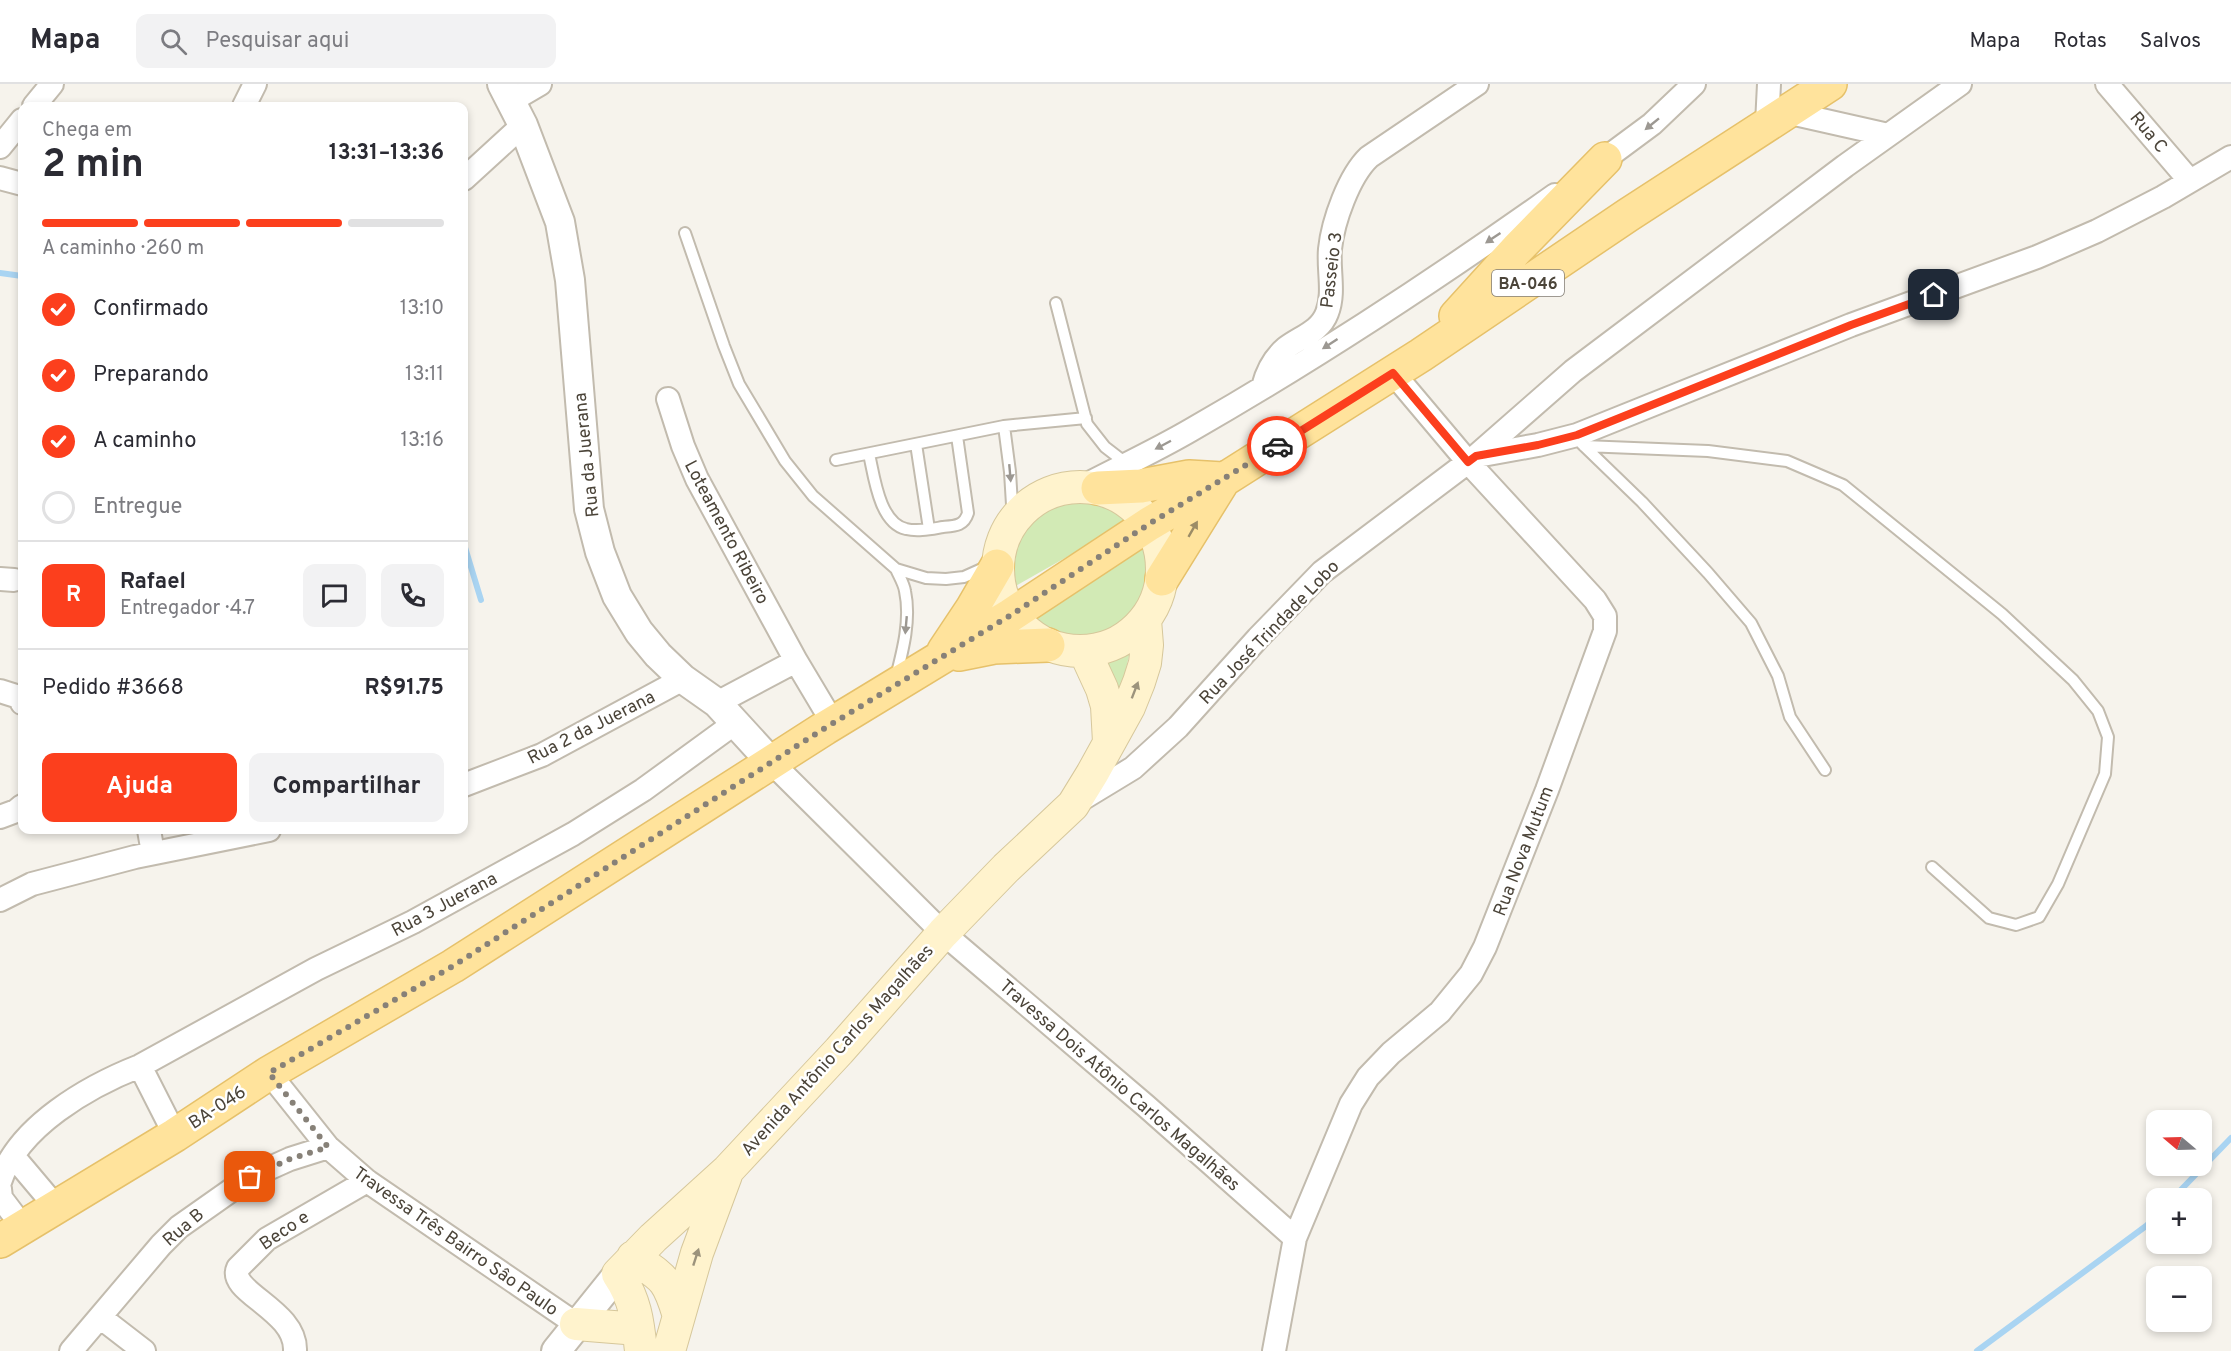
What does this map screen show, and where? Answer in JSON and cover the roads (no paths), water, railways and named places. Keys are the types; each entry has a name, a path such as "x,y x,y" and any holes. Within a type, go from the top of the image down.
{"main road":[{"name":"BA-046","path":"11,1234 175,1135 269,1073 453,966 771,762 1011,615 1149,524 1225,479 1421,355 1830,84"},
{"path":"1421,355 1517,249 1605,159"},
{"path":"1090,488 1141,486 1189,477 1225,479 1162,579 1156,601 1145,620 1128,637 1107,648 1085,652 1056,649 1031,636 1011,615 1000,592 998,562 1002,542 1013,521 1030,503 1051,492 1074,486 1118,496 1135,507 1149,524 1160,550 1162,579"},
{"path":"940,658 972,609 998,562"},
{"name":"Avenida Antônio Carlos Magalhães","path":"625,1266 728,1170 839,1051 943,933 1006,868 1073,805 1129,707 1145,663 1147,645 1145,620"},
{"path":"940,658 994,647 1048,645"},
{"path":"1085,652 1105,698 1109,742"},
{"path":"669,1351 697,1253 728,1170"},
{"path":"640,1340 628,1290 625,1266 660,1275 670,1286 678,1313"},
{"path":"576,1324 609,1325 640,1340"}],"street":[{"path":"37,102 52,84"},
{"path":"246,102 255,84"},
{"path":"468,173 512,103 540,84"},
{"name":"Passeio 3","path":"1263,387 1266,374 1273,361 1287,348 1313,332 1323,322 1328,312 1331,287 1330,249 1351,180 1359,166 1478,84"},
{"path":"1090,488 1127,464 1190,431 1263,387 1433,279 1652,124 1694,84"},
{"path":"1769,84 1776,118 1888,135"},
{"name":"Rua José Trindade Lobo","path":"1073,805 1133,768 1178,727 1258,638 1322,572 1472,459 1573,371 1741,243 1960,84"},
{"name":"Rua C","path":"2107,84 2190,181"},
{"name":"Rua da Juerana","path":"512,103 560,222 570,280 589,509 600,552 617,596 639,632 658,655 683,679 726,713 771,762"},
{"path":"0,147 18,125"},
{"path":"1472,459 1538,445 1578,441 1851,325 2037,257 2097,231 2163,197 2226,158"},
{"path":"0,178 18,183"},
{"name":"Rua Nova Mutum","path":"1274,1351 1295,1238 1351,1104 1368,1077 1391,1053 1440,1012 1470,974 1485,947 1547,790 1605,631 1605,616 1595,600 1472,459 1393,373"},
{"name":"Loteamento Ribeiro","path":"668,399 682,446 697,479 796,661"},
{"path":"796,661 834,723"},
{"name":"Rua 3 Juerana","path":"0,1182 13,1156 54,1113 111,1078 140,1066 316,969 413,922 573,834 643,790 726,713 796,661"},
{"name":"Rua 2 da Juerana","path":"468,783 542,755 683,679"},
{"path":"0,691 18,697"},
{"name":"Travessa Dois Atônio Carlos Magalhães","path":"771,762 943,933 1146,1106 1295,1238"},
{"path":"0,818 18,809"},
{"path":"150,834 153,854"},
{"path":"0,900 32,884 232,834"},
{"path":"140,1066 175,1135"},
{"name":"Travessa Três Bairro Sâo Paulo","path":"269,1073 328,1147 367,1181 576,1324"},
{"name":"Rua B","path":"71,1351 161,1245 196,1213 250,1177 290,1159 328,1147"},
{"path":"13,1156 56,1207"},
{"name":"Beco e","path":"295,1351 296,1340 291,1330 261,1300 242,1286 237,1280 238,1268 267,1239 367,1181"},
{"path":"0,1189 11,1234"},
{"name":"Avenida Antônio Carlos Magalhães","path":"556,1351 625,1266"},
{"path":"100,1317 144,1351"}],"lane":[{"path":"685,232 739,384 785,461 813,496 896,569 926,578 946,579 964,577 998,562"},
{"path":"1056,303 1087,424 1105,447 1127,464"},
{"path":"836,460 1004,426 1086,418"},
{"path":"1004,426 1013,521"},
{"path":"869,454 880,501 887,514 901,528 918,531 959,525 965,521 968,513 957,436"},
{"path":"1578,441 1649,510 1751,623 1778,676 1790,717 1825,770"},
{"path":"1578,441 1708,451 1787,461 1843,485 2002,614 2073,680 2098,711 2108,737 2105,774 2058,884 2039,917 2016,925 1989,918 1932,867"},
{"path":"916,444 929,529"},
{"path":"894,685 903,651 907,619 905,591 896,569"}],"waterway":[{"path":"0,273 18,275"},
{"path":"468,557 481,600"},
{"path":"2183,1188 2231,1138"},
{"path":"1977,1351 2146,1226"}]}
